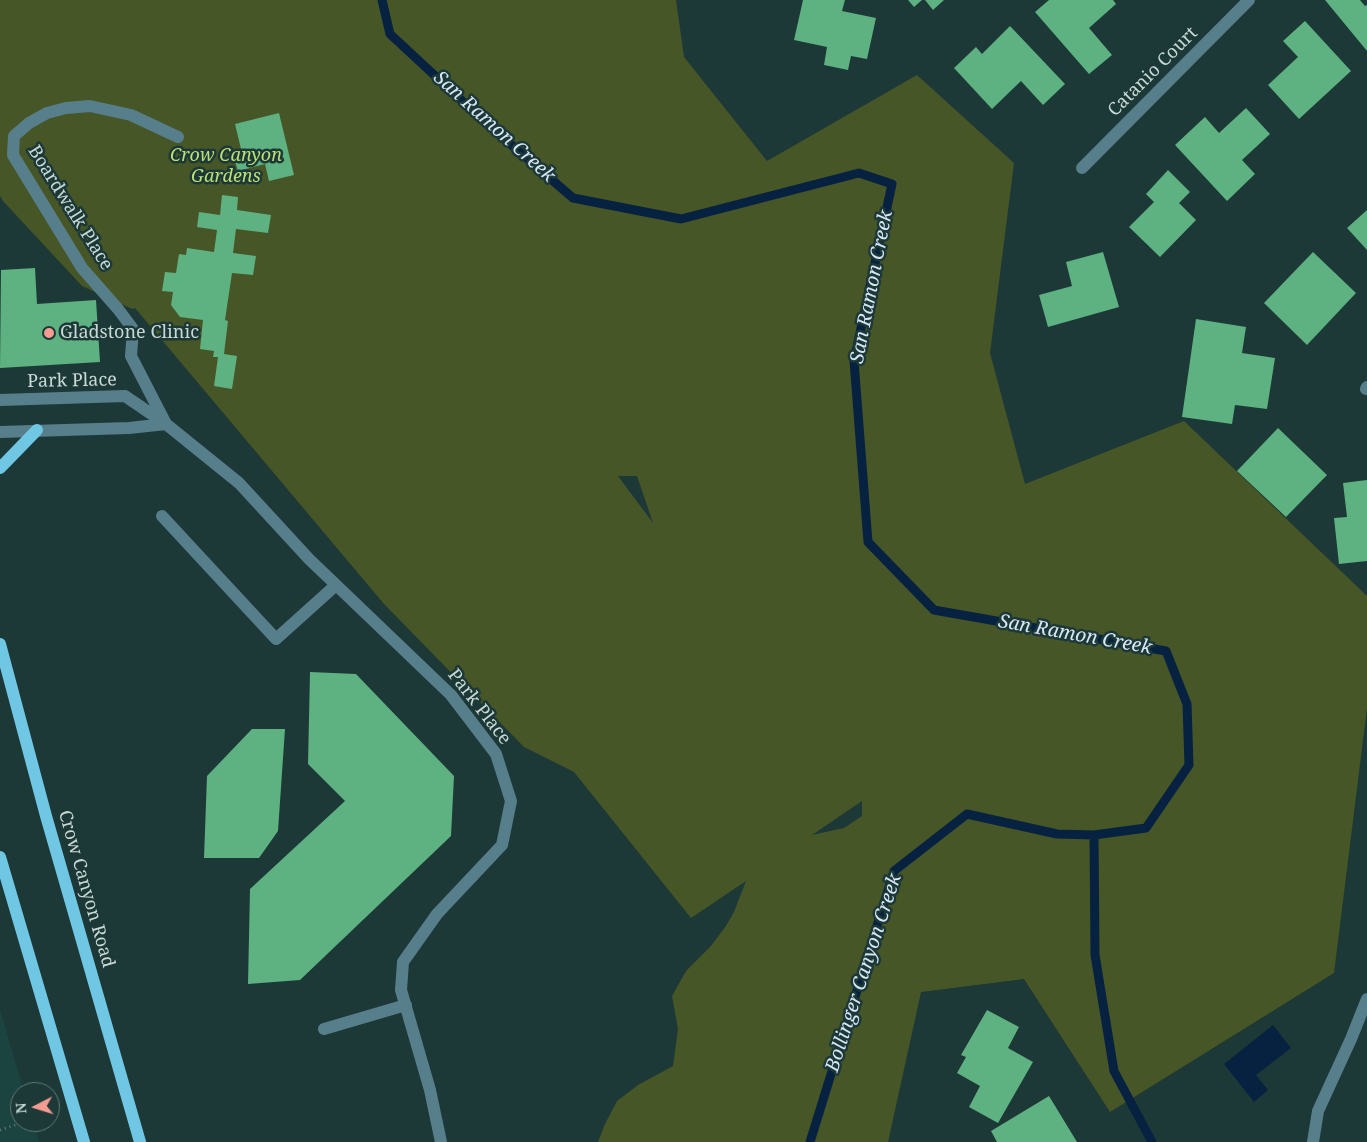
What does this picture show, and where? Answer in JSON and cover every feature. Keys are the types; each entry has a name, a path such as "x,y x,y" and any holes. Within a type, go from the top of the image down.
{"main road":[{"path":"0,468 38,430"},
{"name":"Crow Canyon Road","path":"0,644 46,816 140,1142"},
{"path":"0,857 84,1142"}],"street":[{"name":"Catanio Court","path":"1082,168 1249,0"},
{"name":"Boardwalk Place","path":"166,424 131,356 132,329 118,309 82,268 12,155 14,136 29,123 46,113 66,108 90,106 131,115 178,136"},
{"name":"Park Place","path":"0,400 125,396 166,424 239,483 309,559 451,695 496,754 511,800 502,844 437,914 403,962 401,990 430,1090 441,1142"},
{"path":"0,432 130,428 166,424"},
{"path":"162,516 276,638 336,585"},
{"path":"1313,1142 1318,1111 1367,999"},
{"path":"324,1029 406,1005"}],"shaded area":[{"path":"0,1009 21,1082 10,1082 10,1132 36,1132 39,1142 0,1142"},
{"path":"1273,1025 1291,1048 1256,1075 1268,1090 1254,1102 1224,1064"}],"green space":[{"name":"Crow Canyon Gardens","path":"0,0 676,0 684,57 767,161 917,75 1014,163 990,353 1025,484 1184,421 1367,596 1367,708 1334,973 1110,1112 1024,979 921,992 888,1142 598,1142 617,1101 638,1085 673,1066 678,1029 672,996 686,971 711,946 726,926 734,912 746,881 691,918 574,772 524,747 384,604 135,308 132,309 82,286 0,196","holes":["618,476 637,476 653,523","862,801 862,816 844,828 812,835"]}],"building":[{"path":"803,0 845,0 842,11 876,18 867,59 851,56 848,70 824,65 827,47 794,40"},
{"path":"908,0 922,0 914,7"},
{"path":"925,0 944,0 933,10"},
{"path":"1049,0 1113,0 1116,4 1089,28 1112,55 1089,74 1035,12"},
{"path":"1325,0 1360,0 1365,6 1367,5 1367,51"},
{"path":"1305,21 1351,71 1299,119 1268,85 1298,57 1283,41"},
{"path":"1010,26 1065,84 1043,105 1021,81 992,109 954,68 976,47 982,54"},
{"path":"1246,108 1270,134 1242,160 1255,174 1227,201 1175,145 1205,117 1219,133"},
{"path":"279,113 294,175 269,181 265,164 238,171 233,155 242,153 235,124"},
{"path":"1168,170 1190,192 1179,203 1196,220 1160,257 1129,227 1154,202 1146,194"},
{"path":"222,195 238,197 237,210 271,215 268,233 236,229 233,253 256,256 253,275 232,273 225,320 228,321 224,354 237,356 232,389 214,386 218,357 213,357 214,351 200,349 203,320 180,317 171,305 173,292 162,291 165,272 176,273 179,254 186,255 187,248 214,252 217,230 197,227 199,212 220,215"},
{"path":"1367,210 1367,250 1347,228"},
{"path":"1103,252 1119,307 1048,327 1039,295 1072,286 1066,262"},
{"path":"1313,252 1356,293 1307,345 1264,303"},
{"name":"Gladstone Clinic","path":"35,268 37,304 96,300 100,362 0,368 1,270"},
{"path":"1196,319 1246,327 1242,353 1275,358 1267,409 1235,405 1232,424 1182,417"},
{"path":"1278,428 1327,475 1286,517 1237,471"},
{"path":"1367,480 1367,561 1339,564 1334,518 1347,517 1343,483"},
{"path":"310,672 356,674 454,776 451,836 300,980 248,984 250,889 345,801 308,764"},
{"path":"252,729 285,729 278,831 259,858 204,858 207,776"},
{"path":"987,1010 1019,1027 1008,1048 1033,1062 998,1123 969,1107 980,1086 957,1073 966,1057 961,1055"},
{"path":"1049,1096 1077,1142 997,1142 991,1131"}],"waterway":[{"name":"San Ramon Creek","path":"382,0 390,34 486,123 573,198 681,219 859,173 892,184 854,361 868,542 934,610 1166,651 1187,704 1189,765 1146,828 1094,835 1057,834 967,814 894,871 810,1142"},
{"path":"1094,835 1095,955 1114,1071 1152,1142"}],"place":[{"name":"Gladstone Clinic","path":"49,333"}],"water label":[{"name":"Bollinger Canyon Creek","path":"864,973"}]}
